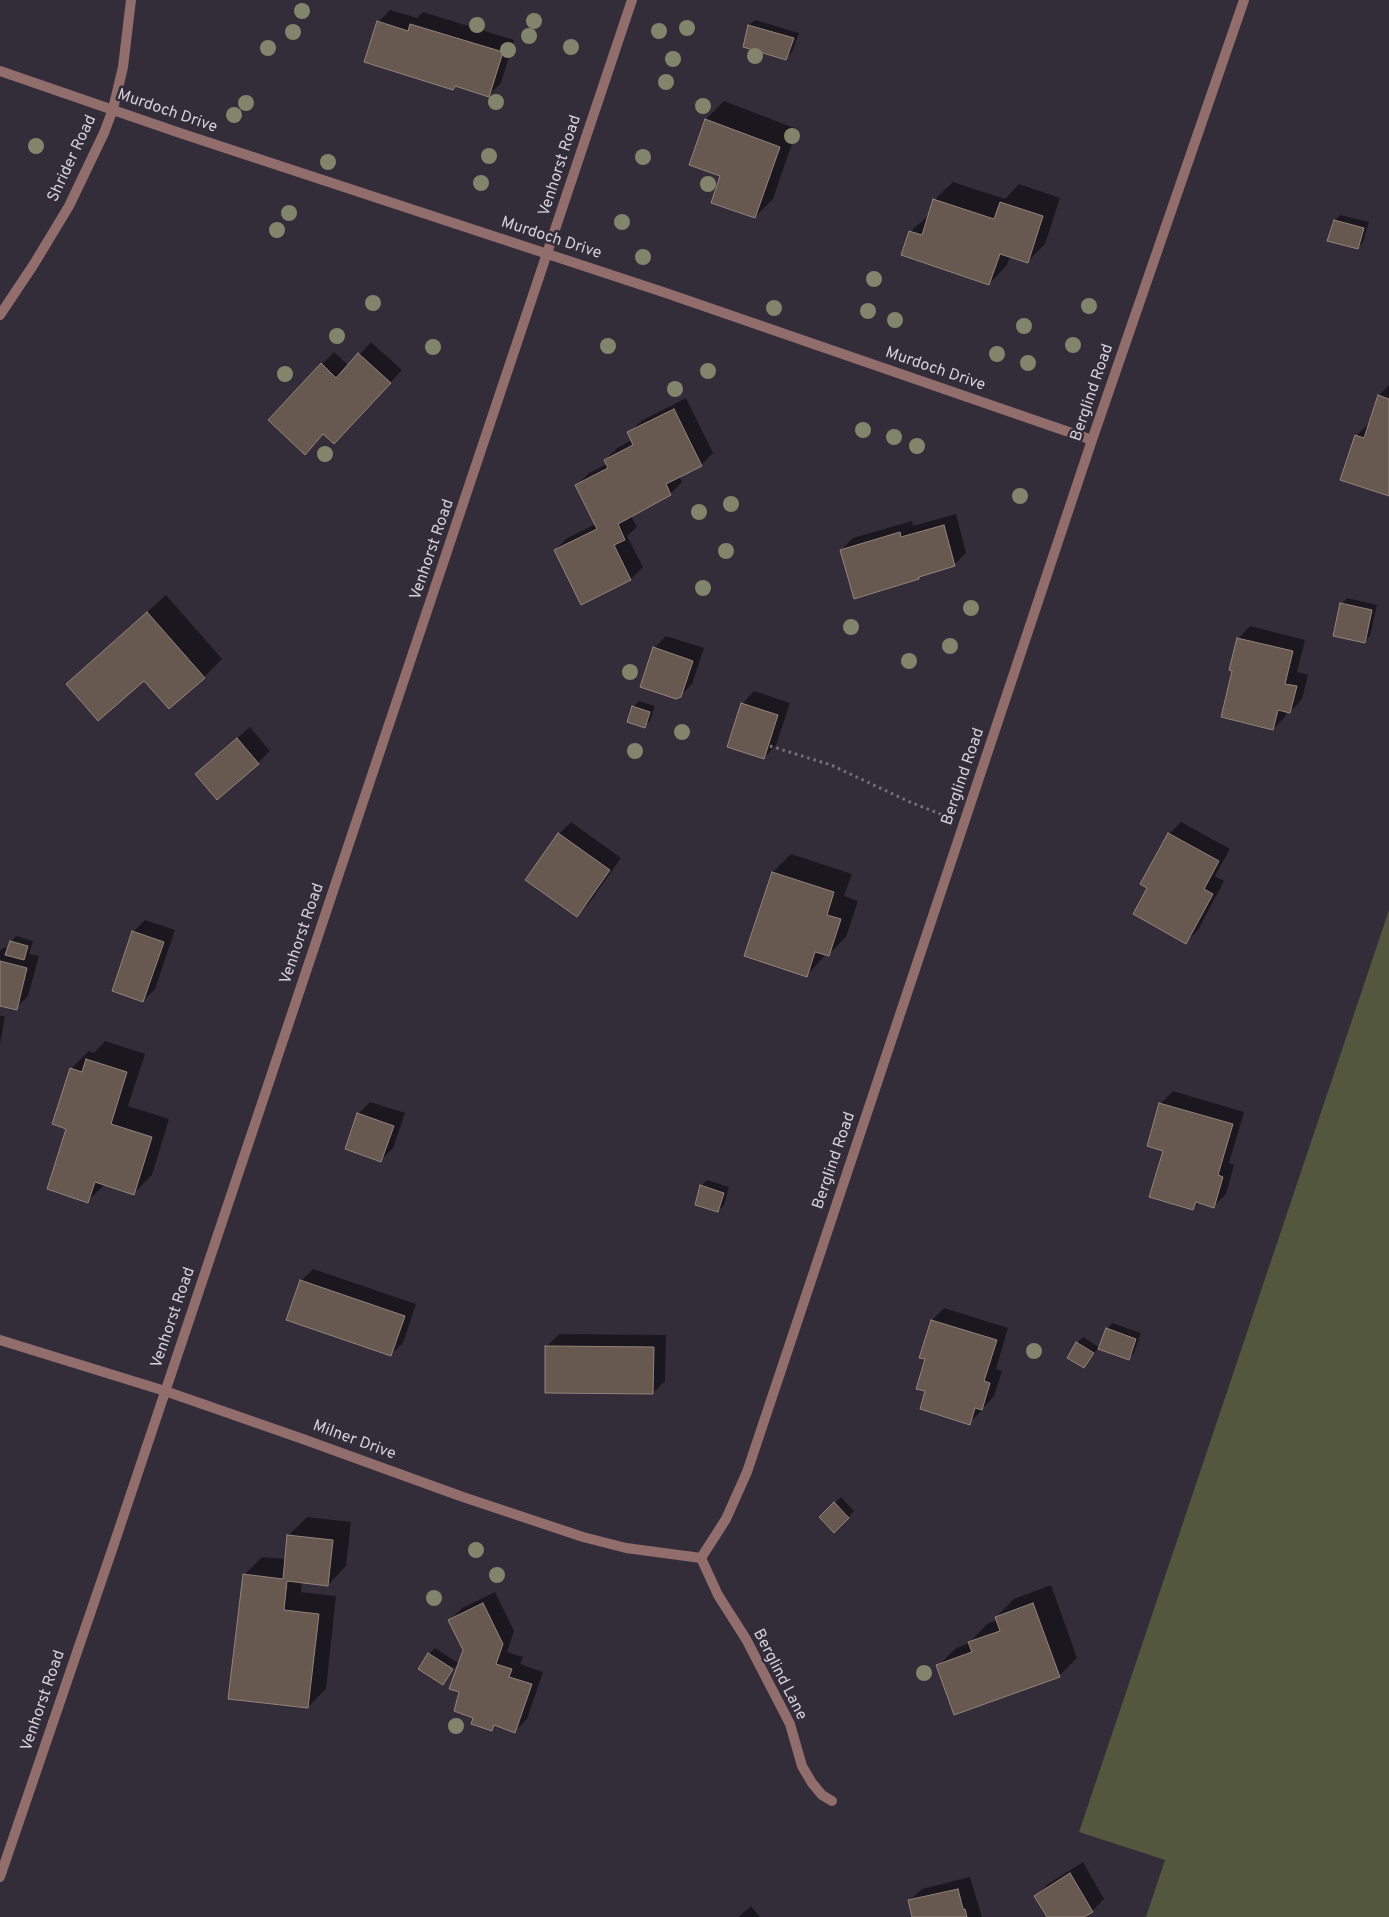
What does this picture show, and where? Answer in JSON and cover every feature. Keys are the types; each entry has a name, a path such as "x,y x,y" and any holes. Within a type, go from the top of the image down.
{"street":[{"name":"Shrider Road","path":"0,315 69,206 93,158 113,110 126,50 132,0"},
{"name":"Venhorst Road","path":"0,1877 632,0"},
{"name":"Berglind Road","path":"701,1558 726,1519 747,1472 1092,440 1244,0"},
{"name":"Murdoch Drive","path":"0,71 548,254 1092,440"},
{"name":"Milner Drive","path":"0,1340 164,1391 470,1500 583,1537 626,1548 701,1558"},
{"name":"Berglind Lane","path":"701,1558 718,1595 746,1639 786,1716 802,1766 817,1789 832,1801"}],"path":[{"path":"770,746 831,765 910,802 965,822"}],"green space":[{"path":"1389,910 1389,1917 1146,1917 1165,1860 1079,1832"}],"building":[{"path":"377,21 408,31 410,24 503,52 489,97 455,86 453,90 364,62"},
{"path":"748,25 794,38 786,60 743,47"},
{"path":"705,119 780,147 755,218 711,203 720,176 689,165"},
{"path":"933,199 994,219 1000,202 1043,216 1028,263 1000,254 989,285 901,255 909,231 922,235"},
{"path":"1334,220 1364,228 1358,249 1327,241"},
{"path":"358,353 391,383 334,444 323,434 305,455 268,420 321,363 336,378"},
{"path":"1378,395 1389,399 1389,496 1340,480 1355,435 1364,438"},
{"path":"674,409 702,466 666,484 671,495 618,524 625,540 614,545 631,580 581,605 554,550 597,529 575,485 608,468 604,460 633,445 627,432"},
{"path":"944,525 955,566 854,599 840,550 900,532 901,537"},
{"path":"1340,603 1372,610 1365,643 1333,636"},
{"path":"147,612 205,678 169,709 144,681 98,721 66,684"},
{"path":"1237,638 1293,651 1285,684 1297,686 1290,713 1278,710 1273,730 1221,717 1232,671 1229,670"},
{"path":"653,647 693,661 681,697 676,699 640,687"},
{"path":"741,703 778,715 764,759 727,747"},
{"path":"632,706 650,712 645,728 627,722"},
{"path":"237,738 259,764 217,800 195,774"},
{"path":"558,833 610,870 577,917 525,880"},
{"path":"1168,833 1219,861 1204,889 1213,894 1186,944 1133,914 1147,888 1140,884"},
{"path":"772,872 834,892 827,915 841,919 829,956 815,952 807,977 744,956"},
{"path":"132,931 164,942 143,1002 112,991"},
{"path":"10,941 28,946 24,960 5,955"},
{"path":"0,961 27,968 17,1010 0,1006"},
{"path":"86,1059 127,1072 111,1124 152,1137 134,1195 95,1182 88,1203 47,1189 66,1129 52,1124 70,1068 82,1072"},
{"path":"1159,1103 1233,1124 1218,1175 1223,1177 1214,1208 1196,1202 1193,1210 1149,1197 1163,1151 1147,1146"},
{"path":"357,1113 394,1126 381,1162 345,1149"},
{"path":"700,1185 724,1193 718,1212 695,1205"},
{"path":"300,1280 405,1316 391,1356 286,1320"},
{"path":"931,1320 997,1340 984,1381 990,1383 982,1410 975,1408 970,1425 920,1409 925,1391 916,1389 925,1359 919,1358"},
{"path":"1106,1328 1136,1339 1129,1360 1098,1349"},
{"path":"1076,1342 1094,1353 1084,1368 1067,1358"},
{"path":"545,1346 654,1347 653,1394 545,1393"},
{"path":"834,1502 849,1518 834,1533 819,1517"},
{"path":"287,1535 333,1540 328,1586 287,1581 284,1610 319,1614 308,1708 228,1699 243,1574 283,1579"},
{"path":"483,1603 503,1644 496,1664 512,1669 509,1677 532,1684 515,1733 494,1725 492,1731 471,1724 473,1718 454,1711 459,1692 449,1689 463,1650 448,1620"},
{"path":"1033,1603 1060,1677 954,1715 936,1665 972,1652 968,1642 1000,1631 995,1617"},
{"path":"428,1653 453,1669 443,1685 418,1669"},
{"path":"1070,1873 1093,1912 1084,1917 1047,1917 1034,1896"},
{"path":"958,1889 967,1917 912,1917 908,1900"}]}
